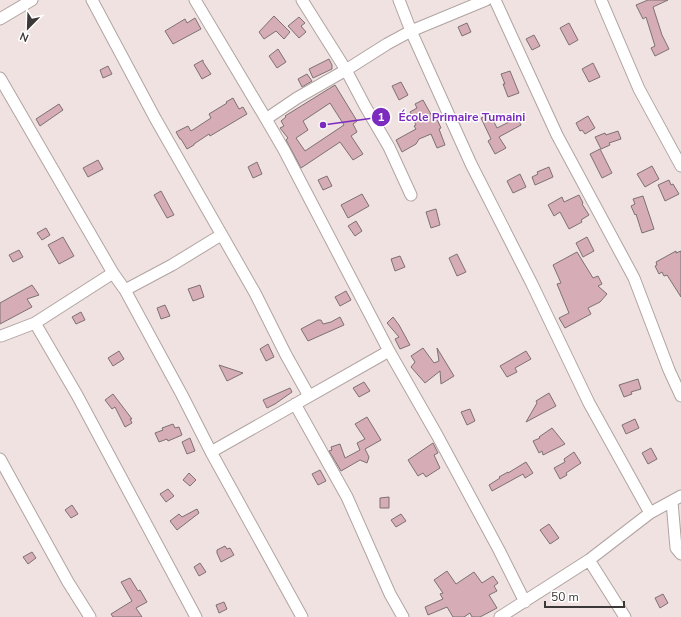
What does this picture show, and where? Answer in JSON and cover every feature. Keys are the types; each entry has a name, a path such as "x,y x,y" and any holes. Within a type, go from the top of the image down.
{"street":[{"path":"0,19 32,0"},
{"path":"92,0 155,118 255,293 286,355 309,396"},
{"path":"195,0 288,157 389,351 437,435 499,550 520,609"},
{"path":"302,0 346,70 388,147 411,195"},
{"path":"399,0 411,32 471,164 532,284 589,403 650,513"},
{"path":"266,118 387,44 411,32 486,0"},
{"path":"495,0 557,135 634,278 669,370 681,396"},
{"path":"600,0 639,89 681,166"},
{"path":"0,78 125,290 211,452 302,617"},
{"path":"125,290 172,265 221,235"},
{"path":"1,336 35,323 114,273"},
{"path":"35,323 77,395 196,617"},
{"path":"211,452 389,351"},
{"path":"295,404 347,497 390,594 403,617"},
{"path":"0,459 68,582 90,617"},
{"path":"500,617 520,609 590,560 650,513 676,499 676,548 681,554"},
{"path":"590,560 625,617"}],"building":[{"path":"648,0 668,0 653,7 662,35 669,49 655,56 651,48 655,46 646,17 643,19 636,5"},
{"path":"274,16 290,32 284,39 276,31 264,39 259,32"},
{"path":"299,17 305,23 301,26 306,32 299,38 288,26"},
{"path":"195,18 201,29 173,44 165,31 185,19 187,23"},
{"path":"467,23 471,32 462,36 458,27"},
{"path":"569,23 578,40 569,45 560,28"},
{"path":"534,35 540,46 532,50 526,39"},
{"path":"278,49 286,62 277,68 269,56"},
{"path":"329,59 332,69 313,78 309,69"},
{"path":"203,60 211,74 202,79 194,65"},
{"path":"593,63 600,77 589,82 582,69"},
{"path":"108,66 112,74 103,78 100,70"},
{"path":"510,71 519,93 508,97 501,74"},
{"path":"307,74 312,81 302,87 298,79"},
{"path":"401,82 408,95 399,100 392,86"},
{"path":"335,85 357,121 353,124 357,132 351,136 363,154 353,160 340,142 301,168 286,140 288,138 280,128 284,126 281,121 286,117 285,116","holes":["330,103 344,125 305,151 296,138 308,130 303,121"]},
{"path":"233,98 239,109 243,107 247,114 210,136 209,134 187,149 176,132 188,126 191,131 211,118 209,114"},
{"path":"423,100 433,118 436,117 441,128 439,129 445,145 437,148 431,134 419,139 416,144 402,152 396,140 416,129 414,126 416,125 410,112 417,108 415,104"},
{"path":"59,104 63,110 40,126 36,119"},
{"path":"490,114 497,128 517,118 521,125 499,137 506,148 495,154 488,141 491,139 481,118"},
{"path":"588,116 595,128 585,134 582,130 580,131 576,123"},
{"path":"618,131 621,139 609,143 610,145 601,149 595,137 605,133 606,135"},
{"path":"600,149 612,173 602,178 590,154"},
{"path":"98,160 103,169 88,177 83,168"},
{"path":"257,162 262,174 253,178 248,167"},
{"path":"652,166 659,179 645,187 637,174"},
{"path":"549,167 553,177 535,185 532,177 538,174 537,172"},
{"path":"520,174 526,187 513,193 507,181"},
{"path":"327,176 332,186 323,190 318,180"},
{"path":"669,180 671,185 673,184 679,194 665,201 658,185"},
{"path":"161,191 174,215 167,218 154,195"},
{"path":"362,194 369,206 348,218 341,205"},
{"path":"579,195 583,203 582,204 589,215 581,220 582,222 569,229 560,212 554,216 548,205 562,197 564,202"},
{"path":"643,196 654,229 642,233 636,214 635,215 631,206 635,204 633,199"},
{"path":"436,209 440,225 431,228 426,212"},
{"path":"356,221 362,231 355,236 348,226"},
{"path":"46,228 50,235 42,240 37,233"},
{"path":"63,237 74,256 59,264 48,245"},
{"path":"587,237 594,251 583,257 576,243"},
{"path":"19,250 23,257 13,262 9,255"},
{"path":"676,251 676,253 681,251 681,297 667,275 664,276 662,272 659,274 655,266 657,265 656,262"},
{"path":"577,252 593,278 598,276 602,284 598,286 607,294 600,302 588,308 591,314 565,328 559,318 569,313 557,284 561,283 553,265"},
{"path":"457,254 466,272 457,276 449,258"},
{"path":"400,256 405,267 395,271 391,259"},
{"path":"32,285 39,295 27,299 32,307 0,324 0,303"},
{"path":"200,285 204,297 193,301 188,289"},
{"path":"346,291 351,300 340,306 335,297"},
{"path":"165,305 170,316 161,319 157,308"},
{"path":"81,312 85,320 76,324 72,317"},
{"path":"340,317 344,325 308,341 301,329 318,320 321,320 323,324"},
{"path":"393,317 410,345 400,349 395,339 399,337 387,323"},
{"path":"268,344 274,357 266,361 260,349"},
{"path":"423,348 434,363 439,361 437,348 454,376 441,384 440,371 425,383 411,367 415,362 411,356"},
{"path":"119,351 124,359 113,366 108,358"},
{"path":"526,351 531,359 515,368 517,372 507,377 500,366"},
{"path":"219,365 243,373 227,381"},
{"path":"638,379 641,389 631,392 632,394 624,397 619,385"},
{"path":"364,382 370,391 359,397 353,388"},
{"path":"290,388 292,392 267,408 263,400"},
{"path":"549,393 556,406 526,422 537,403 536,401"},
{"path":"113,394 132,419 130,419 132,423 125,427 115,407 112,409 105,400"},
{"path":"470,409 475,421 467,425 461,412"},
{"path":"367,417 381,440 365,449 369,457 367,463 360,460 341,471 329,451 332,450 331,447 340,444 345,458 360,450 357,443 365,439 355,424"},
{"path":"635,419 639,428 626,434 622,425"},
{"path":"173,424 175,428 179,427 182,435 168,441 167,439 159,442 155,433 163,430 162,428"},
{"path":"552,428 565,444 543,455 542,451 539,453 533,441 540,438 539,437"},
{"path":"190,438 195,451 187,454 182,442"},
{"path":"433,443 438,453 434,455 440,468 426,477 423,473 418,476 408,460"},
{"path":"651,448 657,459 648,464 642,453"},
{"path":"574,452 581,463 560,479 554,468 565,462 564,459"},
{"path":"526,462 533,473 525,478 523,474 492,491 489,485 500,478 499,477"},
{"path":"320,470 326,481 318,485 312,474"},
{"path":"189,473 196,480 190,486 183,480"},
{"path":"168,489 174,496 166,502 160,494"},
{"path":"389,497 389,508 380,508 380,498"},
{"path":"72,505 78,514 71,518 65,510"},
{"path":"197,509 199,513 177,530 170,521 179,514 182,517"},
{"path":"401,514 406,521 396,527 391,520"},
{"path":"549,524 559,538 550,544 540,530"},
{"path":"225,546 227,549 230,548 234,555 221,562 217,550"},
{"path":"32,552 36,558 28,564 23,557"},
{"path":"200,563 206,572 199,576 194,567"},
{"path":"447,571 456,584 474,572 482,583 493,576 498,583 494,586 497,591 489,595 497,608 480,617 472,617 470,613 464,617 453,617 447,607 428,615 425,607 443,599 440,594 443,593 434,580"},
{"path":"130,578 138,591 140,590 147,602 136,608 142,617 113,617 111,614 132,601 121,582"},
{"path":"663,594 668,603 660,608 655,598"},
{"path":"224,602 227,609 219,613 216,605"}],"place":[{"name":"École Primaire Tumaini","path":"323,125"}]}
